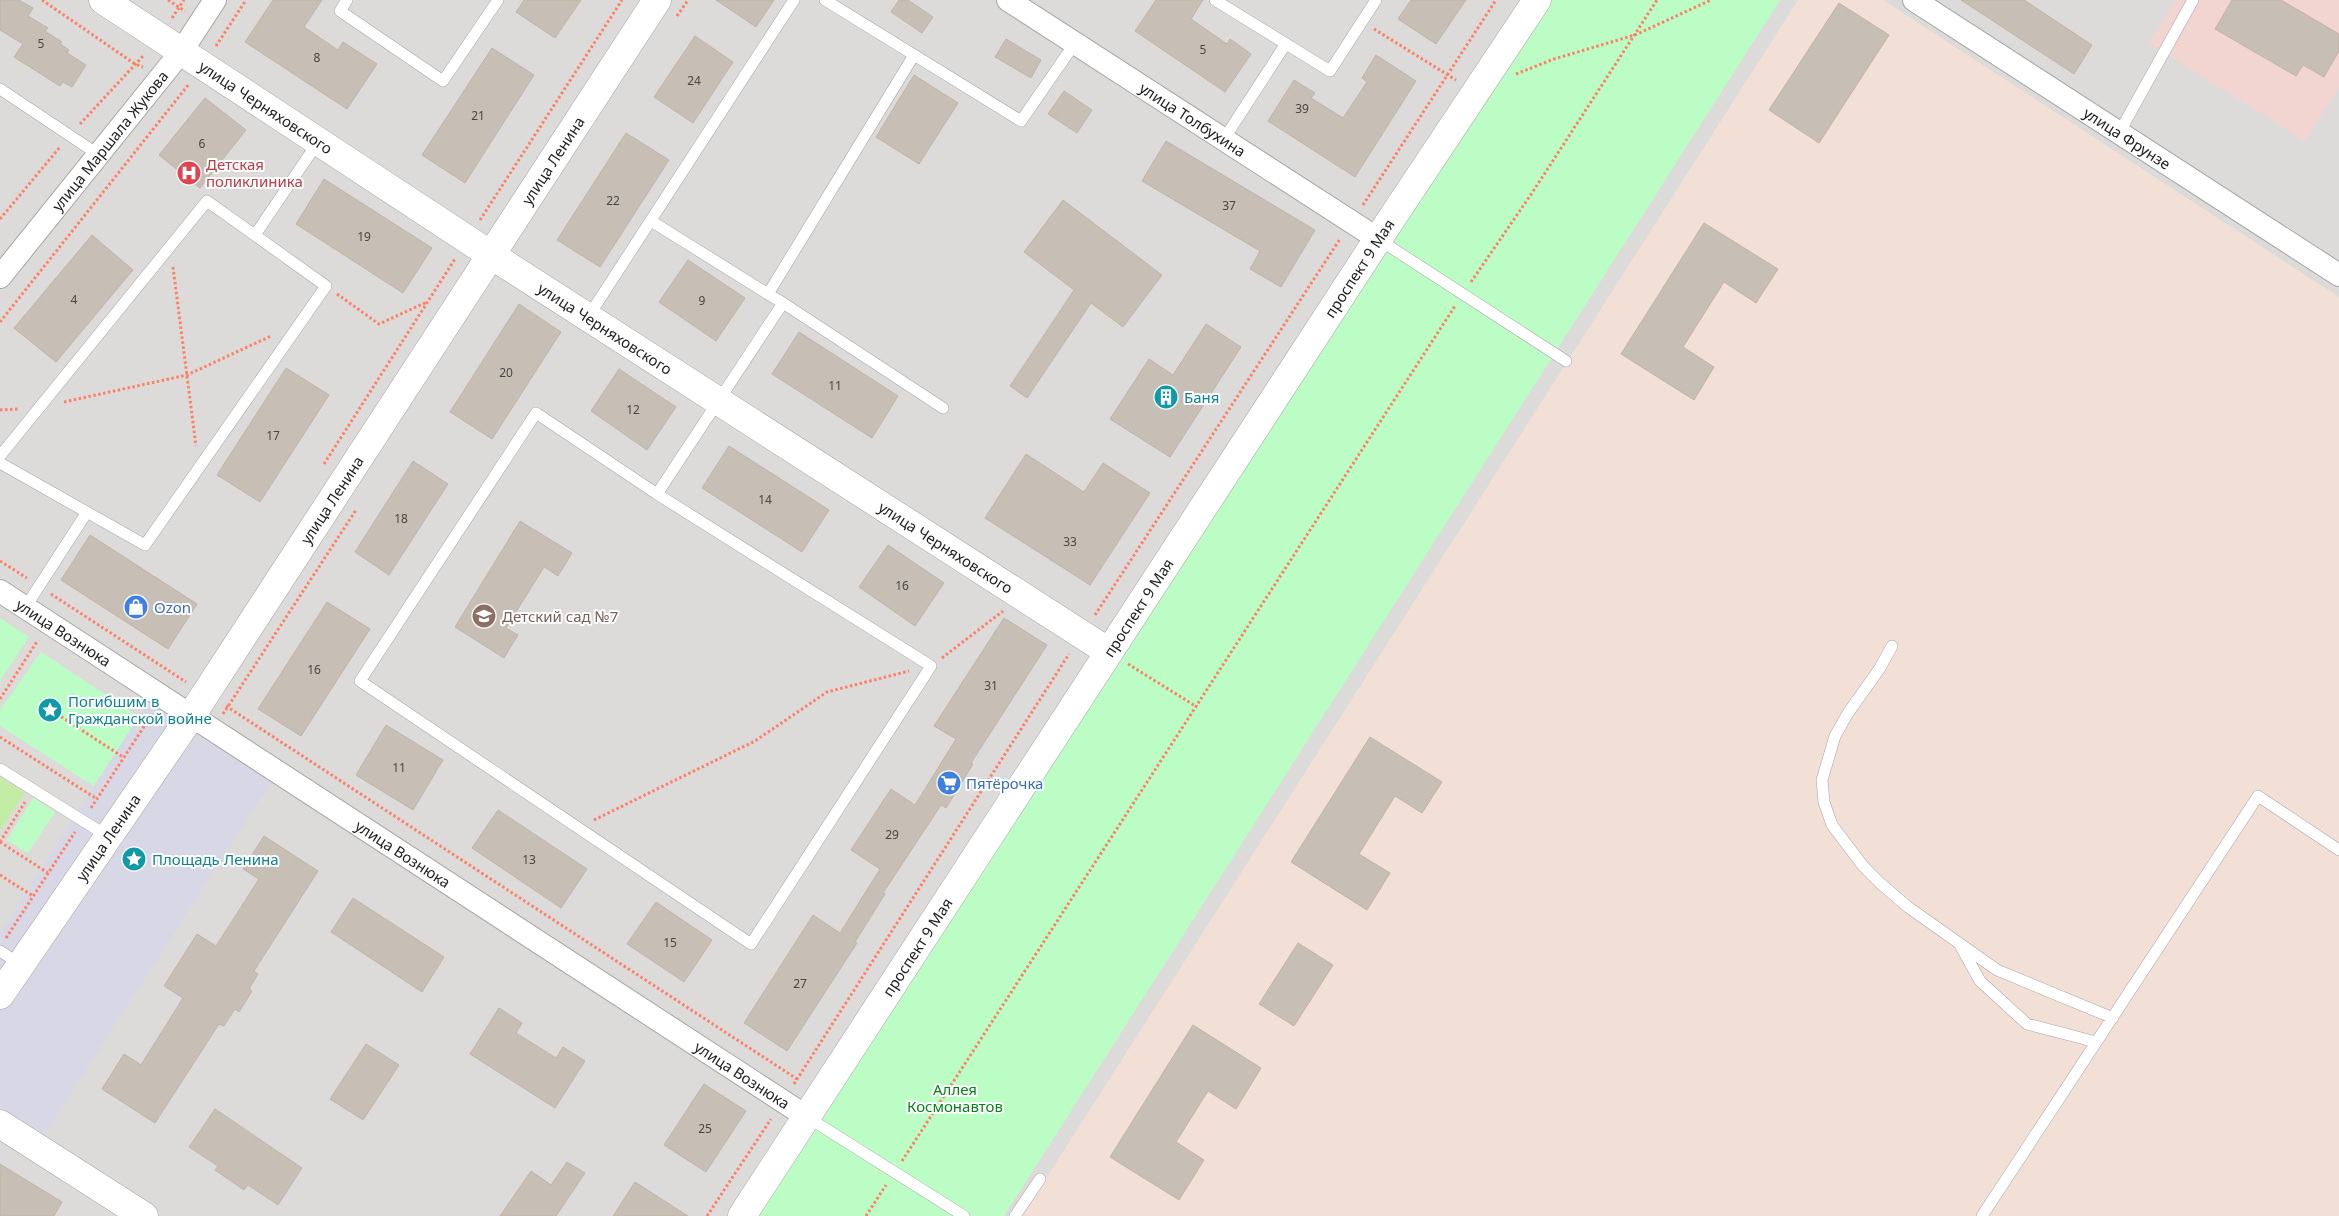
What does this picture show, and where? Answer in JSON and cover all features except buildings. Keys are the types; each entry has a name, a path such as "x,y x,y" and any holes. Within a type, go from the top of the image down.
{"street":[{"name":"улица Черняховского","path":"103,0 491,255 1109,652"},
{"name":"улица Маршала Жукова","path":"1,274 181,52 215,0"},
{"name":"улица Ленина","path":"0,995 10,958 109,837 189,698 491,255 657,0"},
{"name":"улица Толбухина","path":"1008,0 1378,239"},
{"name":"проспект 9 Мая","path":"742,1216 1378,239 1537,0"},
{"name":"улица Фрунзе","path":"1914,0 2339,276"},
{"name":"улица Вознюка","path":"0,591 49,623 189,698 807,1117"},
{"path":"0,1124 144,1216"}],"lane":[{"path":"347,0 340,11 443,80 498,0"},
{"path":"588,317 794,0"},
{"path":"825,0 1021,121 1075,43"},
{"path":"1215,0 1285,45 1330,71 1376,0"},
{"path":"2119,133 2193,0"},
{"path":"1224,139 1285,45"},
{"path":"768,294 914,55"},
{"path":"0,89 99,155"},
{"path":"254,235 318,142"},
{"path":"0,456 207,200 326,286 145,545 0,463"},
{"path":"651,221 783,303 943,408"},
{"path":"1378,239 1566,360"},
{"path":"657,494 783,303"},
{"path":"536,413 657,494 931,666 751,944 360,682 536,413"},
{"path":"26,608 87,512"},
{"path":"1892,646 1880,668 1848,713 1835,736 1822,780 1824,802 1832,825 1869,872 1908,907 1997,970 2113,1018"},
{"path":"0,769 109,837"},
{"path":"1982,1216 2258,796 2339,850"},
{"path":"1958,942 1980,981 2027,1024 2096,1042"},
{"path":"807,1117 964,1216"},
{"path":"1015,1216 1040,1179"}],"path":[{"path":"42,0 135,64"},
{"path":"181,52 184,0"},
{"path":"0,322 181,52 246,0"},
{"path":"320,471 622,0"},
{"path":"708,1216 1082,635 1496,0"},
{"path":"866,1216 1463,294 1532,194 1657,0"},
{"path":"1511,77 1554,59 1635,35 1712,0"},
{"path":"1362,21 1447,75 1476,91"},
{"path":"0,219 70,135 135,64 181,52"},
{"path":"170,246 199,468"},
{"path":"326,286 379,324 428,302"},
{"path":"39,408 187,375 301,322"},
{"path":"0,561 39,586 189,698 797,1079"},
{"path":"578,828 754,741 827,692 931,666 1022,596"},
{"path":"0,699 49,623"},
{"path":"1109,652 1197,707"},
{"path":"57,714 123,758"},
{"path":"0,737 97,799"},
{"path":"33,788 0,842 48,873"},
{"path":"0,875 33,896"}],"shaded area":[{"path":"0,0 2339,0 2339,1216 0,1216"},
{"path":"1798,0 1883,0 2339,297 2339,1216 1022,1216"},
{"path":"2176,0 2339,0 2339,88 2305,141 2149,43"},
{"name":"Площадь Ленина","path":"148,702 272,781 42,1138 0,1106 0,933"}],"green space":[{"name":"Аллея Космонавтов","path":"1543,0 1780,0 1004,1216 753,1216"},
{"path":"0,618 29,637 0,681"},
{"path":"41,652 139,717 94,786 0,726 0,710"},
{"path":"0,777 25,793 0,831"},
{"path":"33,798 55,812 28,853 7,840"}],"place":[{"name":"Детская поликлиника","path":"189,173"},
{"name":"Баня","path":"1166,397"},
{"name":"Ozon","path":"136,607"},
{"name":"Детский сад №7","path":"484,616"},
{"name":"Погибшим в Гражданской войне","path":"50,710"},
{"name":"Пятёрочка","path":"949,783"},
{"name":"Площадь Ленина","path":"134,859"}]}
